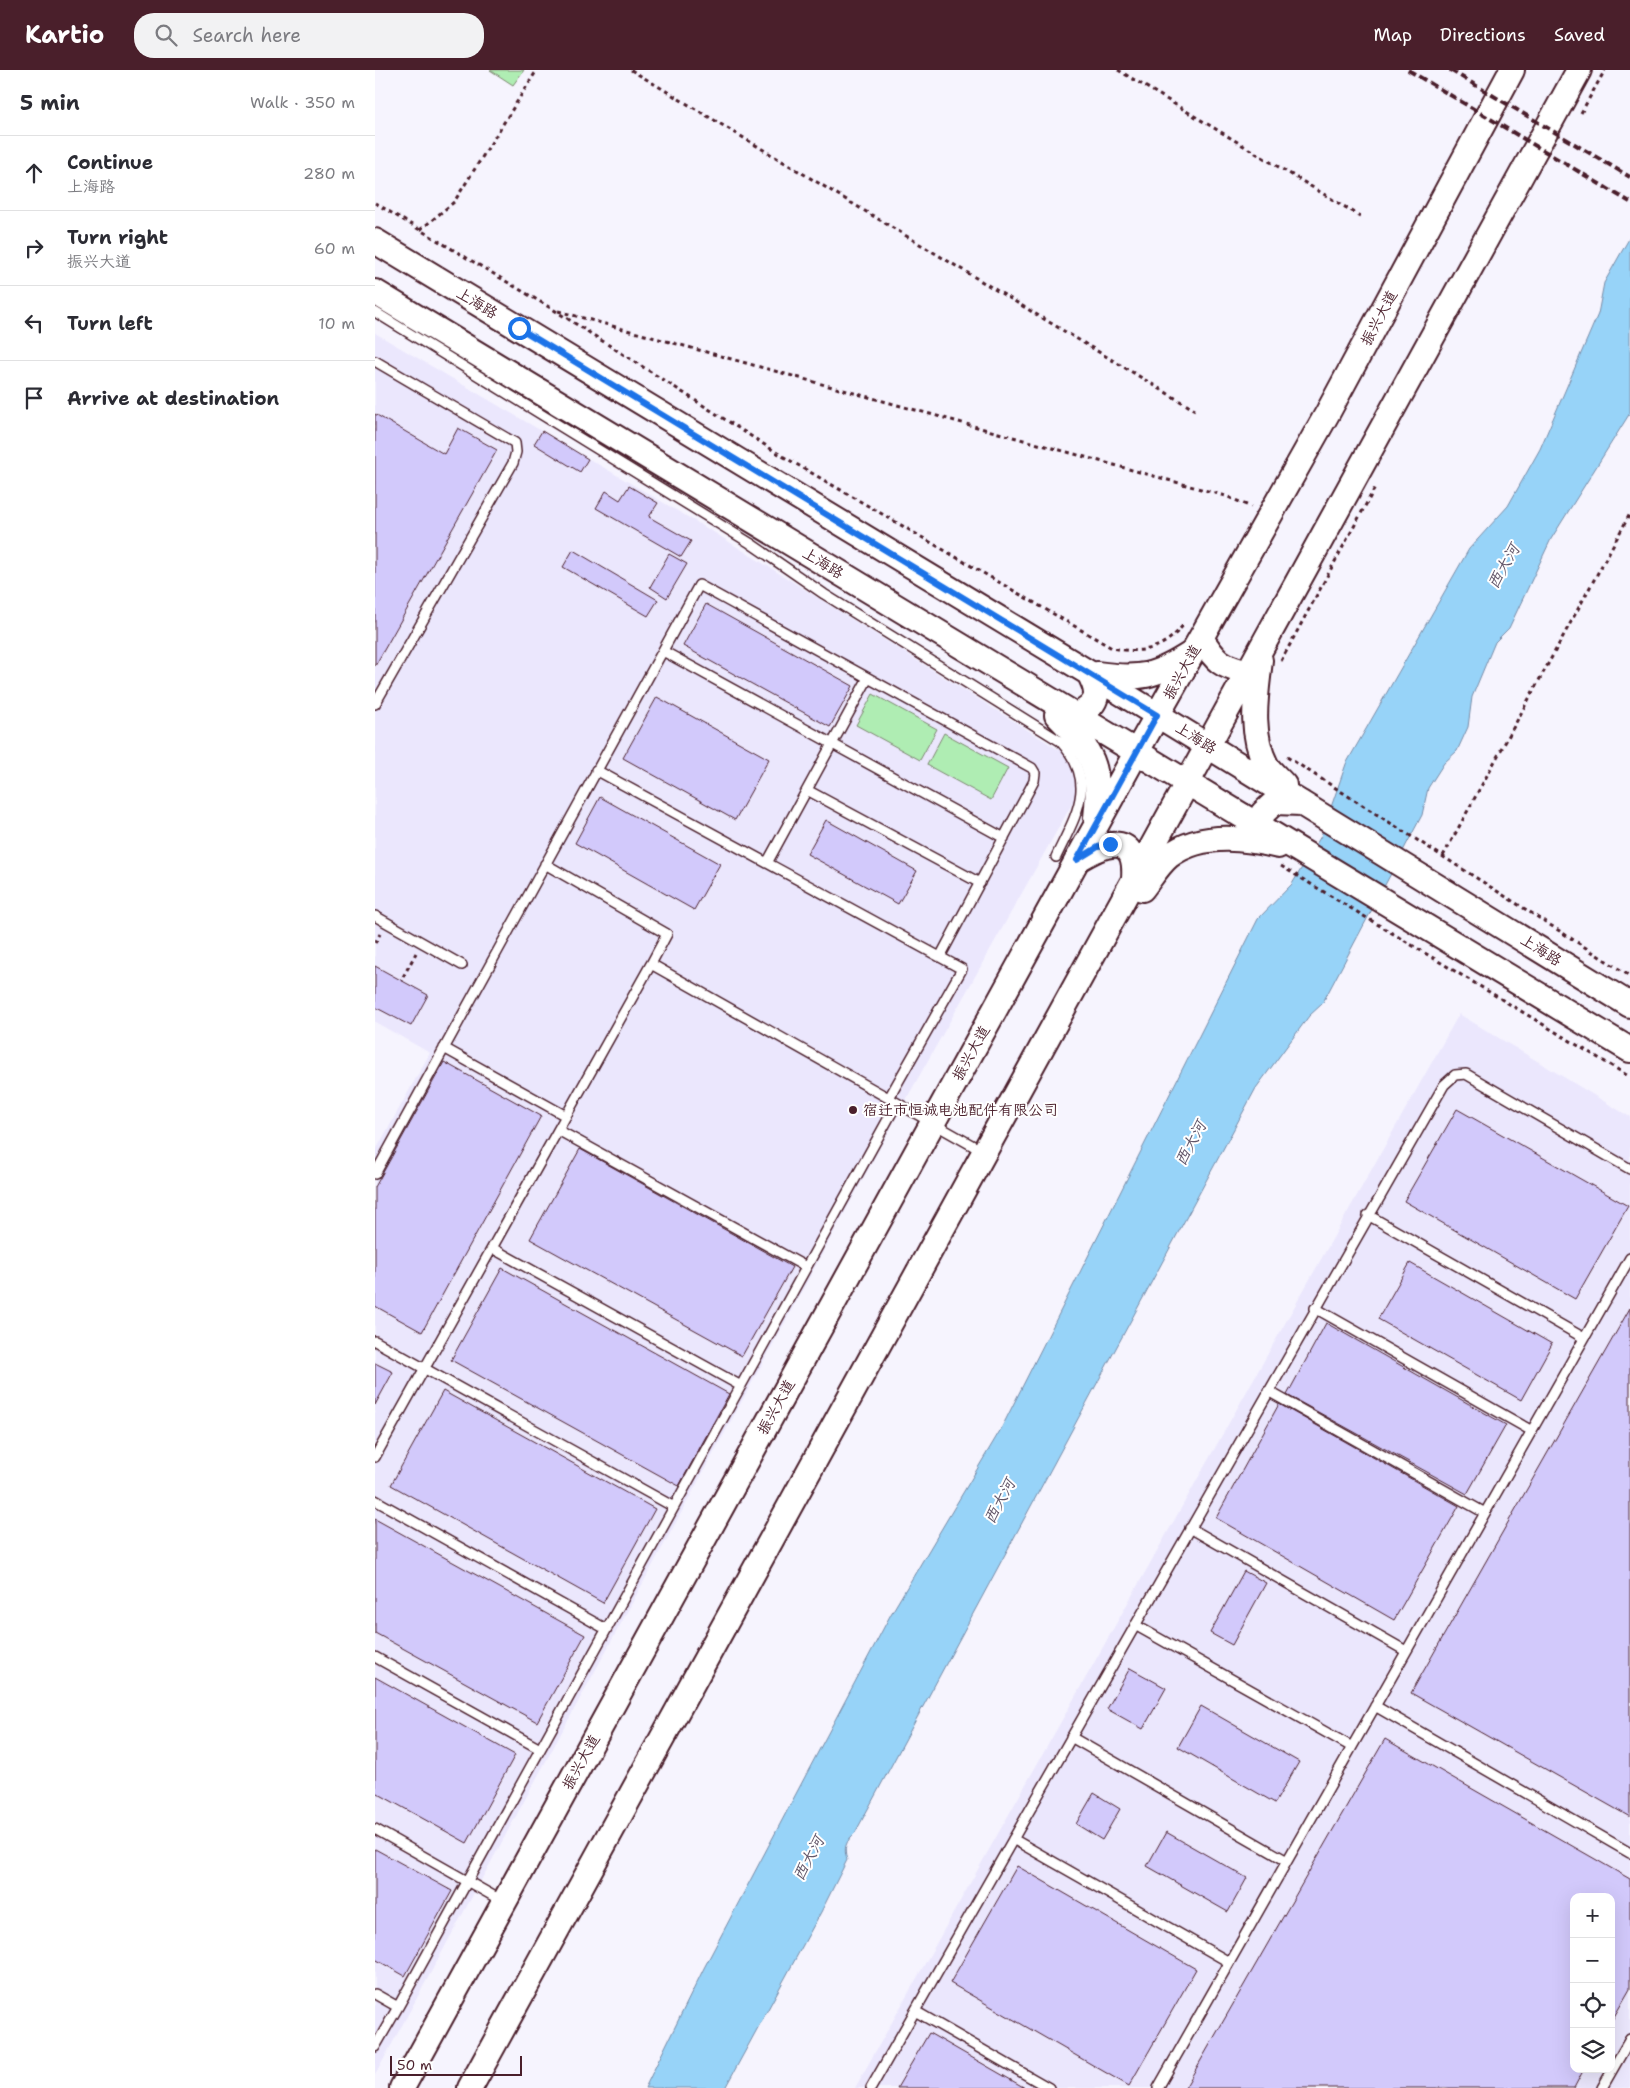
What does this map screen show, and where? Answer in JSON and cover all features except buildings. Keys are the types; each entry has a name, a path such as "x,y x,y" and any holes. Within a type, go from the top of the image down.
{"main road":[{"name":"振兴大道","path":"402,2088 933,1123 1067,858 1095,828 1197,645 1259,507 1327,414 1512,70"},
{"path":"470,2088 1579,70"},
{"name":"上海路","path":"375,241 1208,746 1630,1005"},
{"name":"上海路","path":"375,292 1630,1050"},
{"path":"1089,674 1128,678 1151,675 1171,666 1197,645 1222,666 1248,673"},
{"path":"1261,648 1254,714 1257,738 1267,766 1301,803"},
{"path":"1076,716 1089,709 1095,701 1097,689 1089,674"},
{"path":"1029,688 1080,738 1094,765 1099,791 1095,828"},
{"path":"1259,827 1263,813 1275,802 1301,803"},
{"path":"1100,941 1168,856 1187,845 1212,839 1236,838 1255,840 1298,851"},
{"path":"1067,858 1110,844 1121,845 1131,853 1135,862 1134,879"}],"lane":[{"path":"375,312 750,543 823,594 1060,741 1068,750 1081,775 1082,792 1074,818 1067,858"},
{"path":"375,361 515,442 516,452 513,463 375,704"},
{"path":"375,1174 699,585 1032,768 1035,773 1034,782 940,958"},
{"path":"663,652 1004,838"},
{"path":"767,863 868,678"},
{"path":"375,2047 806,1267 962,969 597,770"},
{"path":"807,790 980,883"},
{"path":"375,1457 667,934 545,864"},
{"path":"375,916 462,964"},
{"path":"651,964 985,1152"},
{"path":"444,1048 566,1116"},
{"path":"871,2088 1437,1095 1455,1075 1466,1074 1630,1169"},
{"path":"558,1130 806,1267"},
{"path":"1368,1215 1585,1338"},
{"path":"492,1248 741,1386"},
{"path":"1158,2088 1630,1258"},
{"path":"1315,1308 1532,1431"},
{"path":"375,1341 674,1507"},
{"path":"1268,1391 1485,1513"},
{"path":"375,1500 606,1629"},
{"path":"1190,1528 1406,1651"},
{"path":"1135,1625 1352,1747"},
{"path":"375,1657 540,1749"},
{"path":"1375,1706 1630,1853"},
{"path":"1071,1737 1287,1861"},
{"path":"375,1829 504,1902"},
{"path":"1013,1839 1229,1962"},
{"path":"375,1994 398,2007"},
{"path":"915,2011 1049,2088"},
{"path":"1602,2088 1630,2039"}],"path":[{"path":"420,230 454,202 537,70"},
{"path":"631,70 1195,410"},
{"path":"1118,70 1360,216"},
{"path":"1576,122 1605,70"},
{"path":"375,202 554,310 779,454 1112,648 1135,652 1156,646 1176,634 1187,620"},
{"path":"554,310 1226,496 1259,507"},
{"path":"1278,666 1362,515 1377,484"},
{"path":"1247,516 1259,507"},
{"path":"1443,856 1630,514"},
{"path":"1279,752 1630,976"},
{"path":"1278,864 1630,1077"},
{"path":"403,977 422,942"}],"shaded area":[{"path":"375,333 715,533 1091,770 913,1087 375,2075 375,1152 430,1053 375,1022"},
{"path":"1459,1014 1630,1117 1630,2088 855,2088"}],"green space":[{"path":"490,70 524,70 513,85"},
{"path":"873,694 937,729 920,760 856,725"},
{"path":"944,733 1008,768 991,800 927,765"}],"water":[{"name":"西大河","path":"1630,237 1630,413 1551,539 1509,628 1495,642 1472,697 1468,727 1457,751 1444,763 1428,788 1422,815 1322,1004 1309,1016 1256,1088 855,1833 847,1842 845,1852 847,1860 821,1912 725,2088 645,2088 704,1968 891,1614 1001,1429 1258,919 1292,884 1321,836 1346,764 1469,549 1508,506 1540,449 1598,314 1604,283"}],"railway":[{"path":"1408,70 1630,202"},
{"path":"1450,70 1630,177"}],"place":[{"name":"宿迁市恒诚电池配件有限公司","path":"853,1110"}],"route":[{"path":"519,328 1157,715 1077,860 1098,847 1110,844"}]}
